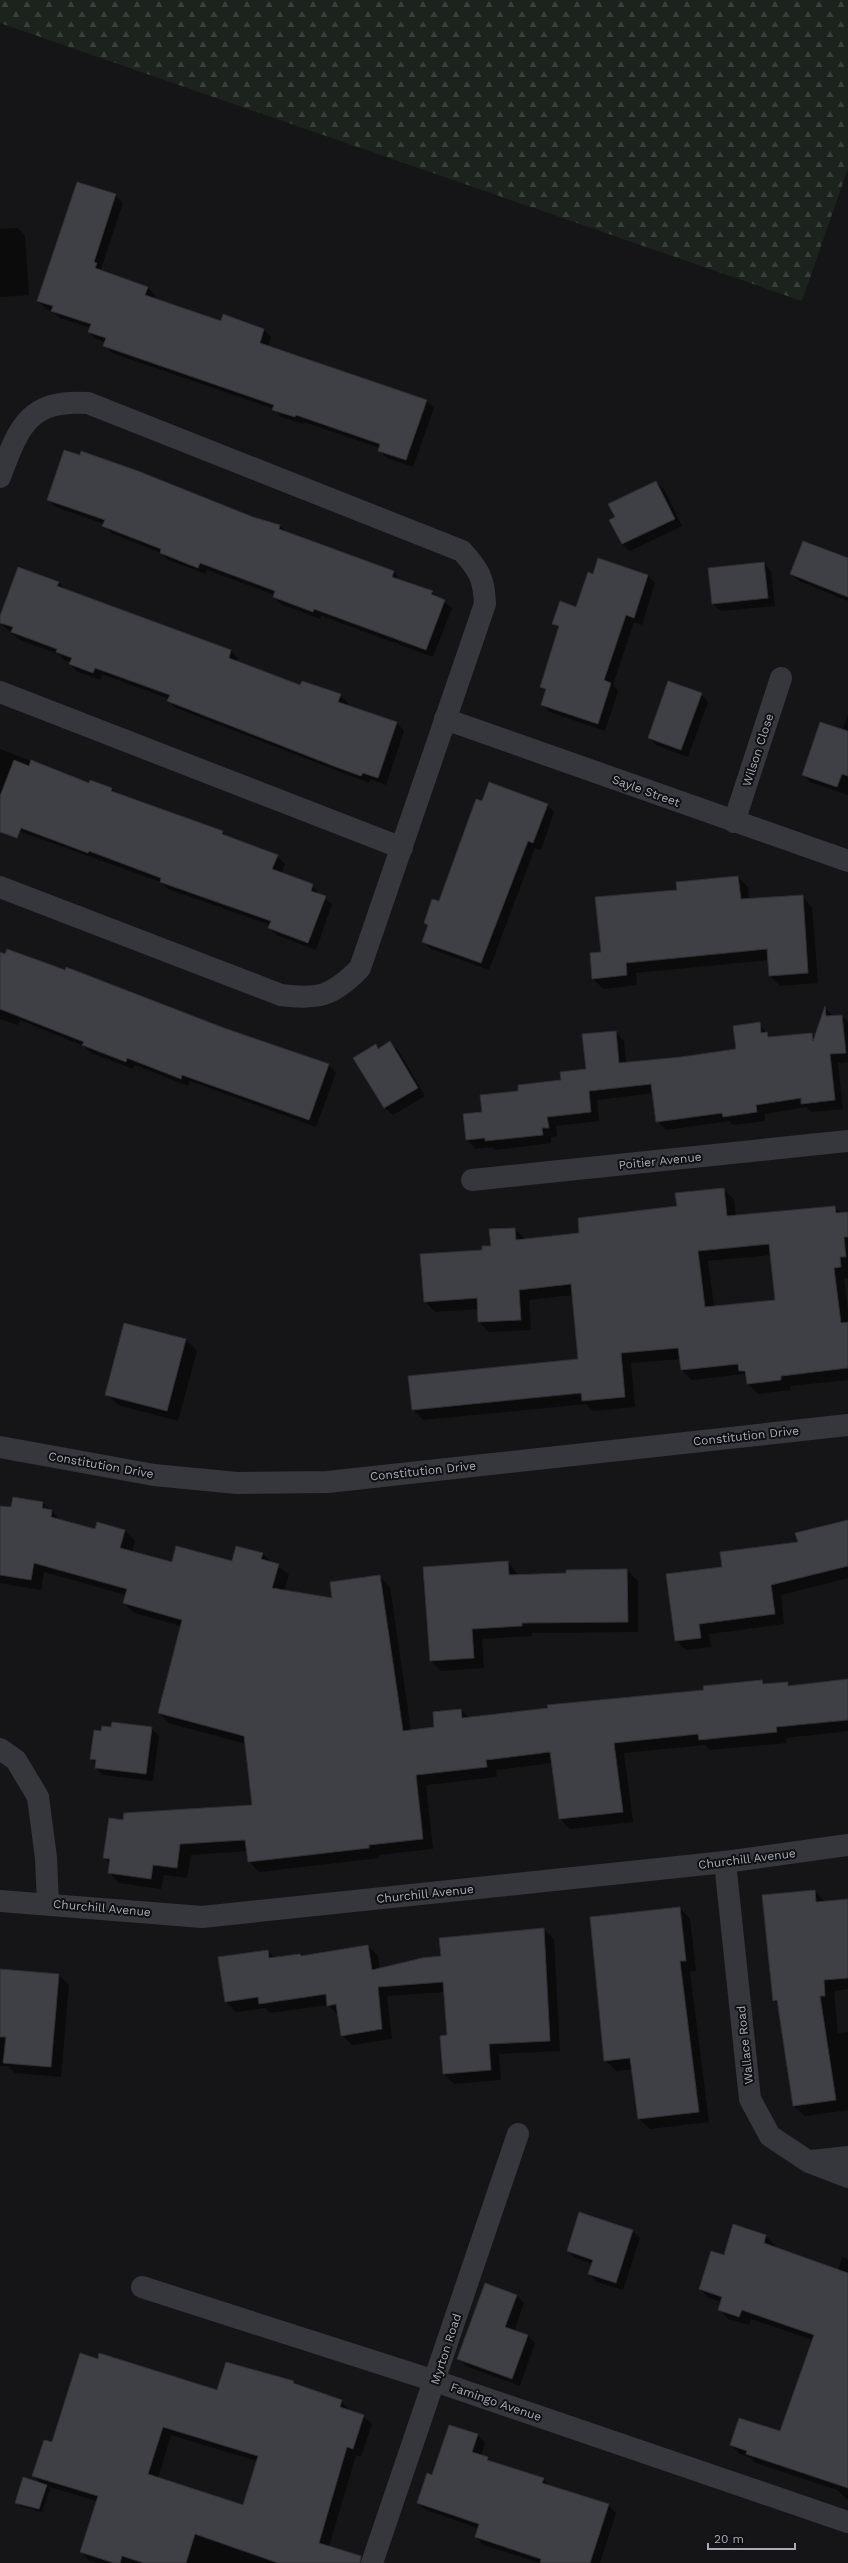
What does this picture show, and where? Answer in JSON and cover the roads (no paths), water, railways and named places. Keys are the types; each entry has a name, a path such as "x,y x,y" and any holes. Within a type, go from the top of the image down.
{"street":[{"path":"0,477 14,440 27,420 44,408 65,401 88,403 462,551 477,568 484,584 485,604 360,968 344,985 328,994 308,998 281,995 0,887"},
{"name":"Wilson Close","path":"734,822 782,678"},
{"path":"0,692 402,848"},
{"name":"Sayle Street","path":"445,719 848,861"},
{"name":"Poitier Avenue","path":"472,1180 848,1141"},
{"name":"Constitution Drive","path":"0,1446 154,1475 237,1483 321,1482 848,1424"},
{"path":"0,1749 16,1760 38,1797 46,1858 48,1904"},
{"name":"Churchill Avenue","path":"0,1902 48,1904 202,1916 725,1862 848,1845"},
{"name":"Wallace Road","path":"725,1862 750,2099 770,2136 809,2162 848,2177"},
{"name":"Myrton Road","path":"372,2563 518,2134"},
{"path":"809,2162 848,2157"},
{"name":"Famingo Avenue","path":"142,2287 435,2381 848,2522"}]}
